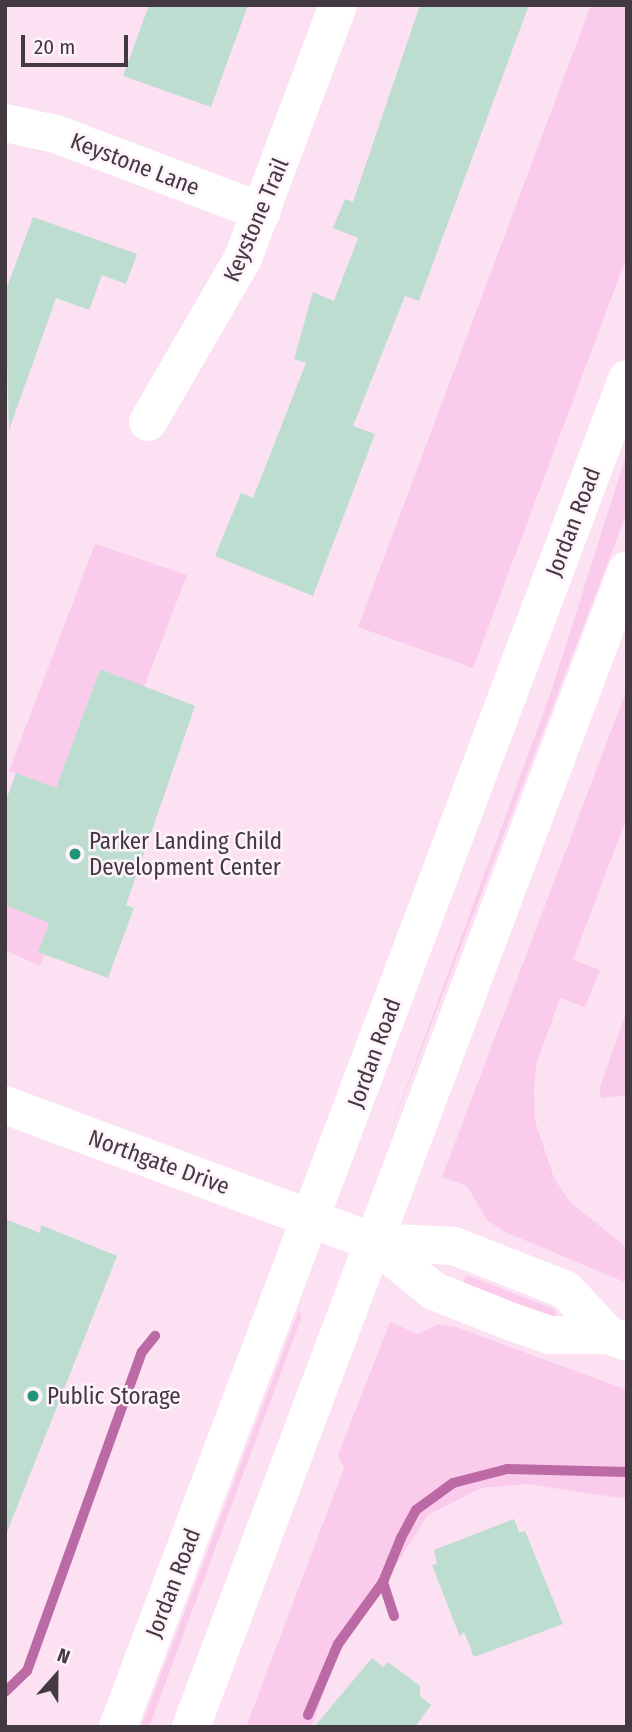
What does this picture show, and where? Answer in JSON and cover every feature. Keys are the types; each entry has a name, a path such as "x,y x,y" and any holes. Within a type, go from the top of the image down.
{"main road":[{"name":"Keystone Trail","path":"148,422 211,320 262,212 338,5"},
{"name":"Keystone Lane","path":"5,123 56,134 262,212"},
{"name":"Jordan Road","path":"118,1727 313,1217 627,379"},
{"path":"191,1727 627,570"},
{"name":"Northgate Drive","path":"5,1105 313,1217 373,1242"},
{"path":"373,1242 454,1246 566,1290 617,1339"},
{"path":"373,1242 445,1296 549,1335 617,1339"}],"shaded area":[{"path":"591,5 627,5 627,256 473,668 358,627"},
{"path":"627,452 627,512 386,1143 551,692"},
{"path":"95,544 187,575 144,687 100,669 56,788 9,771"},
{"path":"627,689 627,817 573,960 600,970 585,1007 560,998 536,1065 534,1089 535,1121 554,1178 570,1202 627,1248 627,1283 505,1232 487,1220 467,1186 442,1177"},
{"path":"5,905 49,923 38,952 45,954 40,966 5,950"},
{"path":"627,1010 627,1095 602,1098 599,1090"},
{"path":"466,1275 554,1309 558,1318 461,1289"},
{"path":"299,1310 302,1316 149,1727 141,1727"},
{"path":"390,1322 418,1334 439,1324 456,1327 627,1390 627,1499 527,1484 481,1488 428,1515 334,1662 312,1727 246,1727 344,1468 338,1455"}],"building":[{"path":"149,5 248,5 211,107 123,76"},
{"path":"420,5 529,5 419,301 405,296 353,426 375,434 313,596 215,556 241,493 253,498 306,363 294,359 313,292 334,301 358,238 333,228 345,199 353,202"},
{"path":"33,217 137,254 126,284 102,275 89,310 56,298 9,430 5,293"},
{"name":"Parker Landing Child Development Center","path":"100,669 195,706 126,905 134,908 108,978 38,952 49,923 5,905 5,803 16,773 56,788"},
{"name":"Public Storage","path":"5,1219 40,1233 41,1225 117,1256 7,1532"},
{"path":"514,1519 519,1532 525,1531 563,1624 474,1657 464,1632 460,1637 432,1565 437,1564 434,1550"},
{"path":"372,1658 383,1667 388,1662 420,1686 420,1696 431,1705 415,1727 314,1727"}],"waterway":[{"path":"5,1692 27,1671 142,1352 155,1336"},
{"path":"394,1616 383,1582 401,1538 416,1510 453,1483 507,1469 627,1472"},
{"path":"308,1715 338,1644 383,1582"}],"place":[{"name":"Parker Landing Child Development Center","path":"75,854"},
{"name":"Public Storage","path":"33,1396"}]}
